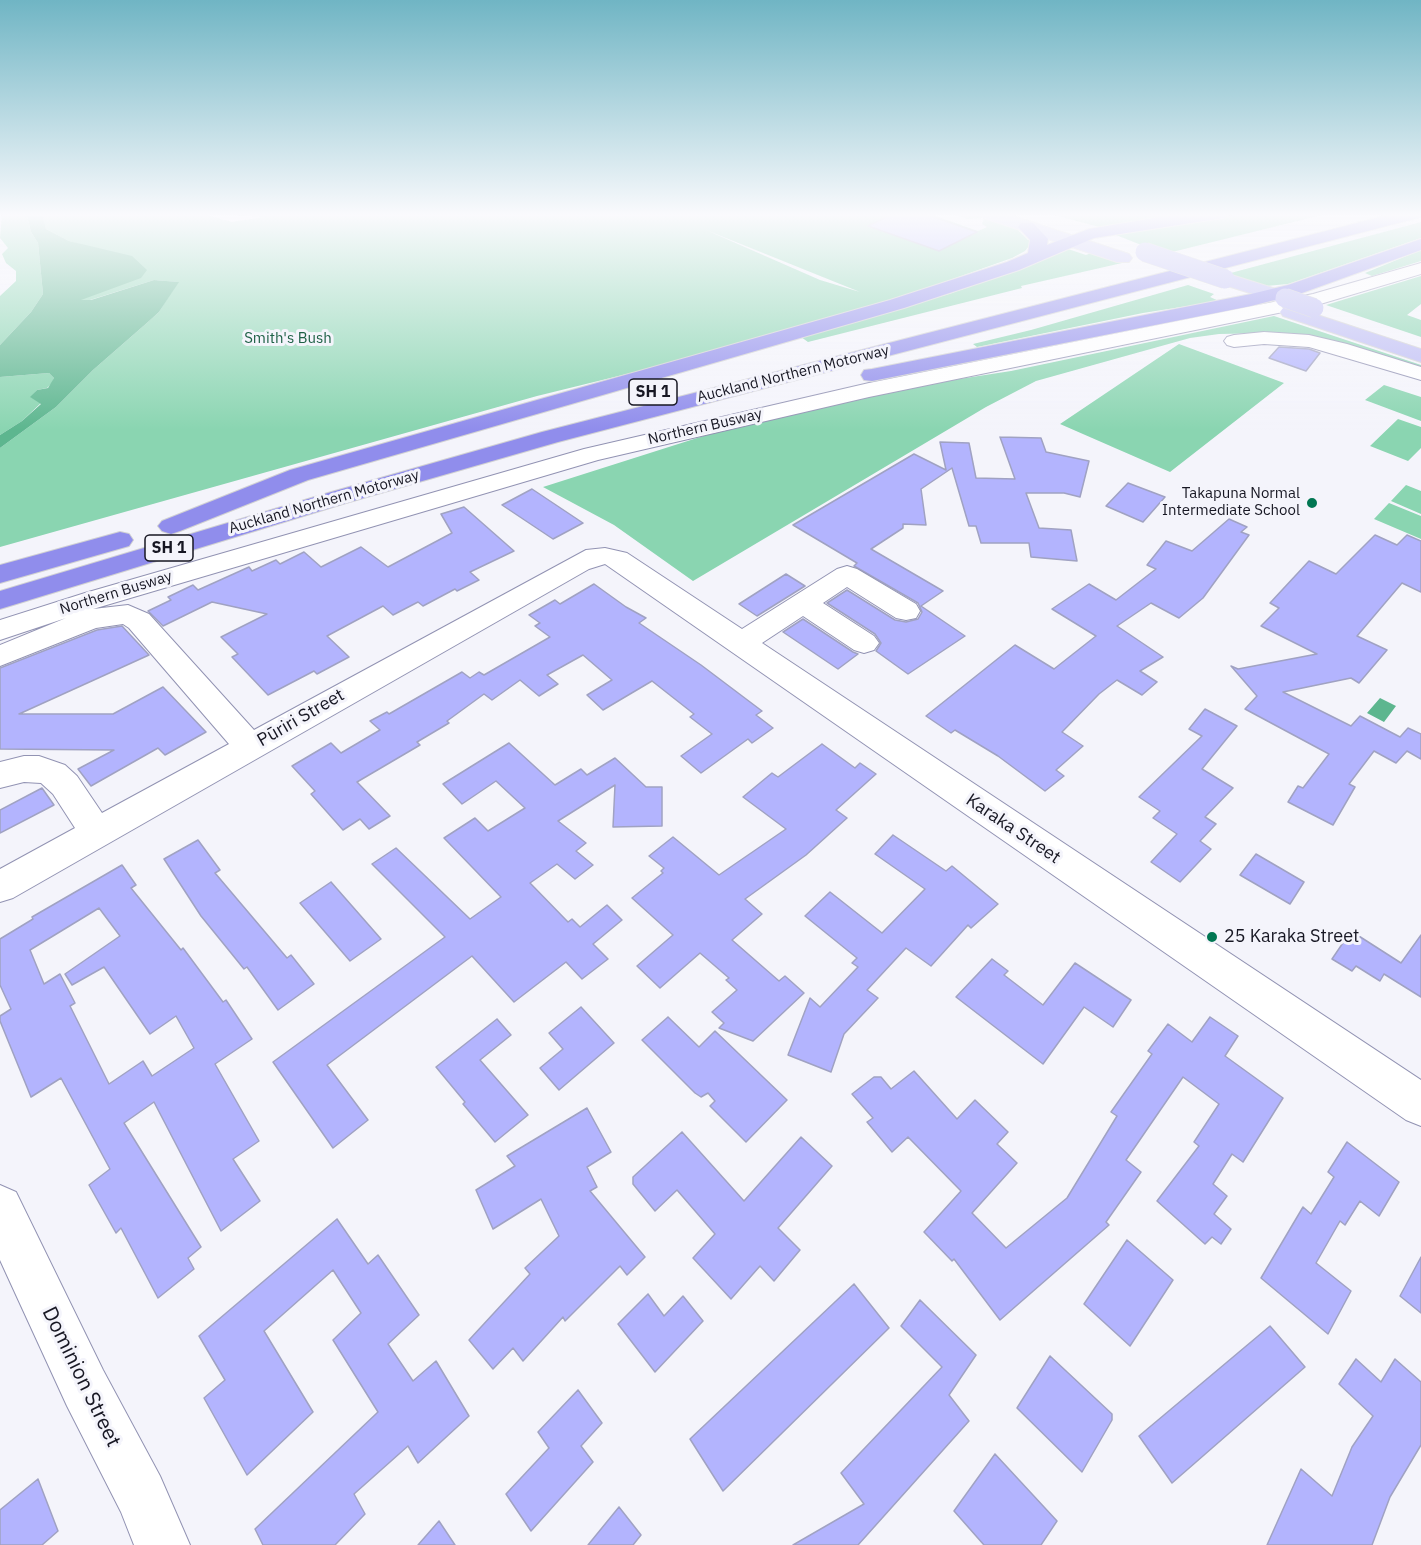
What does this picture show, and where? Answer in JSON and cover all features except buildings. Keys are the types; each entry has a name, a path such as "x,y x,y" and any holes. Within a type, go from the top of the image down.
{"highway":[{"path":"171,526 299,475 897,304 951,285"},
{"name":"Auckland Northern Motorway","path":"0,573 453,444 1080,285"},
{"name":"Auckland Northern Motorway","path":"0,600 337,498 550,437 1138,285"},
{"path":"550,437 656,423 1000,348 1272,302 1315,285"}],"main road":[{"path":"1202,285 1272,302 1314,308 1421,343"},
{"path":"1238,285 1272,302 1421,356"}],"street":[{"name":"Northern Busway","path":"5,646 95,599 592,454 869,390 1278,308 1364,285"},
{"path":"1234,341 1264,338 1309,341 1340,348 1421,374"},
{"name":"Pūriri Street","path":"0,887 579,562 595,556 604,556"},
{"name":"Karaka Street","path":"604,556 618,559 1421,1105"},
{"path":"741,643 847,575 906,611"},
{"path":"804,603 864,643"},
{"path":"5,646 91,619 128,614 138,621 251,747"},
{"path":"0,775 24,769 53,774 65,785 96,833"},
{"name":"Dominion Street","path":"0,1209 85,1388 141,1495 162,1545"}],"green space":[{"path":"12,285 42,285 43,294 31,312 0,345 0,296"},
{"name":"Smith's Bush","path":"87,285 138,285 90,300 79,300 87,296"},
{"name":"Smith's Bush","path":"176,285 837,285 860,292 843,285 935,285 882,304 753,343 537,396 0,547 0,448 56,407 93,370 159,312"},
{"path":"974,285 1025,285 1021,286 1022,288 808,342 801,337"},
{"path":"1188,285 1214,294 1210,297 1219,301 1143,313 977,347 973,344 1031,330"},
{"path":"1391,285 1421,285 1421,304 1407,315 1421,320 1421,337 1326,305"},
{"path":"1274,316 1421,365 1421,370 1272,333 1219,334 1190,338 1036,381 986,407 693,581 614,525 543,487 716,432 927,384 1011,371"},
{"path":"1179,344 1284,383 1170,472 1060,424"},
{"path":"49,373 54,378 52,383 47,388 37,390 31,397 41,403 22,421 0,435 0,377"},
{"path":"1384,385 1421,397 1421,421 1365,400"},
{"path":"1398,419 1421,427 1421,448 1408,461 1370,446"},
{"path":"1406,485 1421,491 1421,514 1391,501"},
{"path":"1389,503 1421,516 1421,539 1374,519"}],"shaded area":[{"path":"42,285 122,285 81,300 91,300 138,285 177,285 159,312 93,370 56,407 0,448 0,435 22,421 41,404 30,397 37,390 48,388 54,378 49,373 0,377 0,345 31,312 43,294"},
{"path":"1380,698 1396,706 1384,722 1367,713"}],"place":[{"name":"Takapuna Normal Intermediate School","path":"1312,503"},
{"name":"25 Karaka Street","path":"1212,937"}]}
